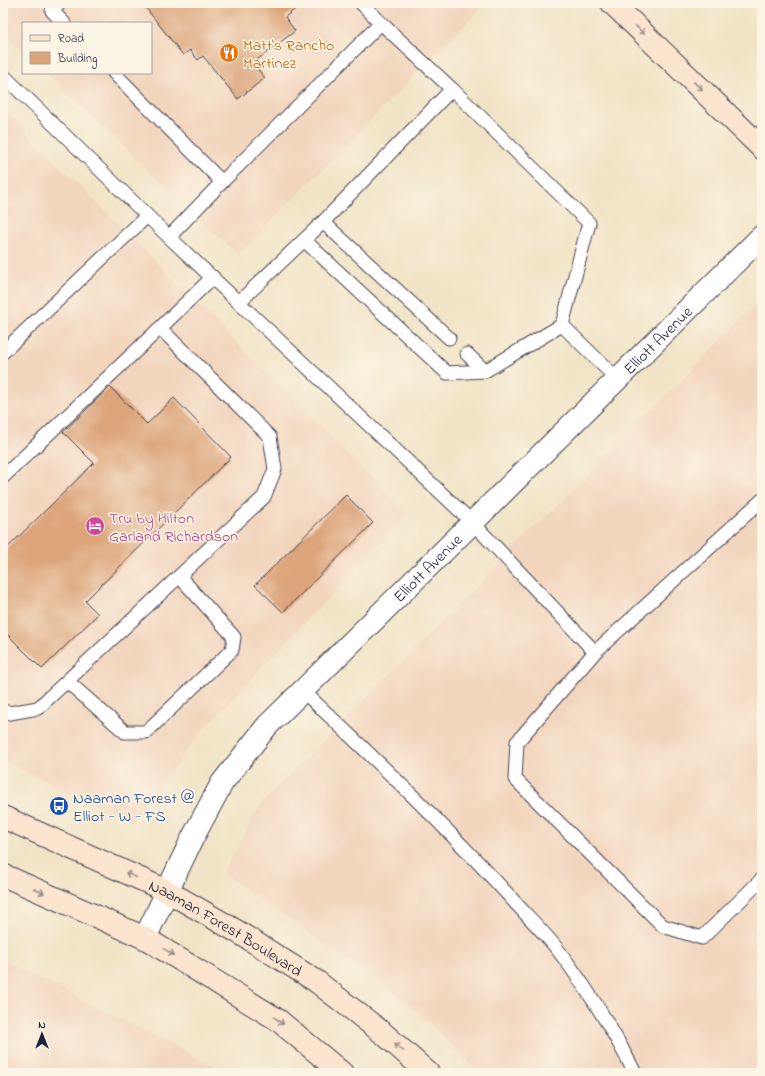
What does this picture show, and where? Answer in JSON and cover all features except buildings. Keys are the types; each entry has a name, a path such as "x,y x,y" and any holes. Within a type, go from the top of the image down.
{"main road":[{"path":"612,3 762,148"},
{"name":"Naaman Forest Boulevard","path":"3,816 167,891 238,932 316,981 384,1034 428,1073"},
{"path":"3,875 145,938 278,1020 342,1073"}],"street":[{"name":"Elliott Avenue","path":"145,938 192,838 222,783 267,726 762,236"}],"lane":[{"path":"60,3 52,11 63,22"},
{"path":"304,240 447,374 485,371 562,325 589,223 452,89 361,3"},
{"path":"169,237 222,182 382,23"},
{"path":"115,74 222,182"},
{"path":"3,75 169,237 472,522 595,652"},
{"path":"239,302 323,222 452,89"},
{"path":"3,352 147,216"},
{"path":"323,222 449,338"},
{"path":"3,477 213,277"},
{"path":"562,325 617,379"},
{"path":"3,711 10,713 38,708 68,682 264,497 275,469 270,437 160,328"},
{"path":"467,354 485,371"},
{"path":"762,500 595,652 517,742 515,779 663,926 702,938 762,880"},
{"path":"68,682 125,732 146,732 232,650 234,637 180,577"},
{"path":"303,691 358,743 484,869 558,949 588,992 635,1073"}],"shaded area":[{"path":"3,3 486,3 238,255 47,74 152,74 152,22 22,22 22,50 3,32"},
{"path":"3,109 408,514 200,733 133,821 3,761"},
{"path":"762,299 762,1073 480,1073 406,1001 223,873 261,804"},
{"path":"3,960 206,1062 222,1073 3,1073"}],"place":[{"name":"Matt's Rancho Martinez","path":"229,53"},
{"name":"Tru by Hilton Garland Richardson","path":"95,526"},
{"name":"Naaman Forest @ Elliot - W - FS","path":"59,806"}]}
